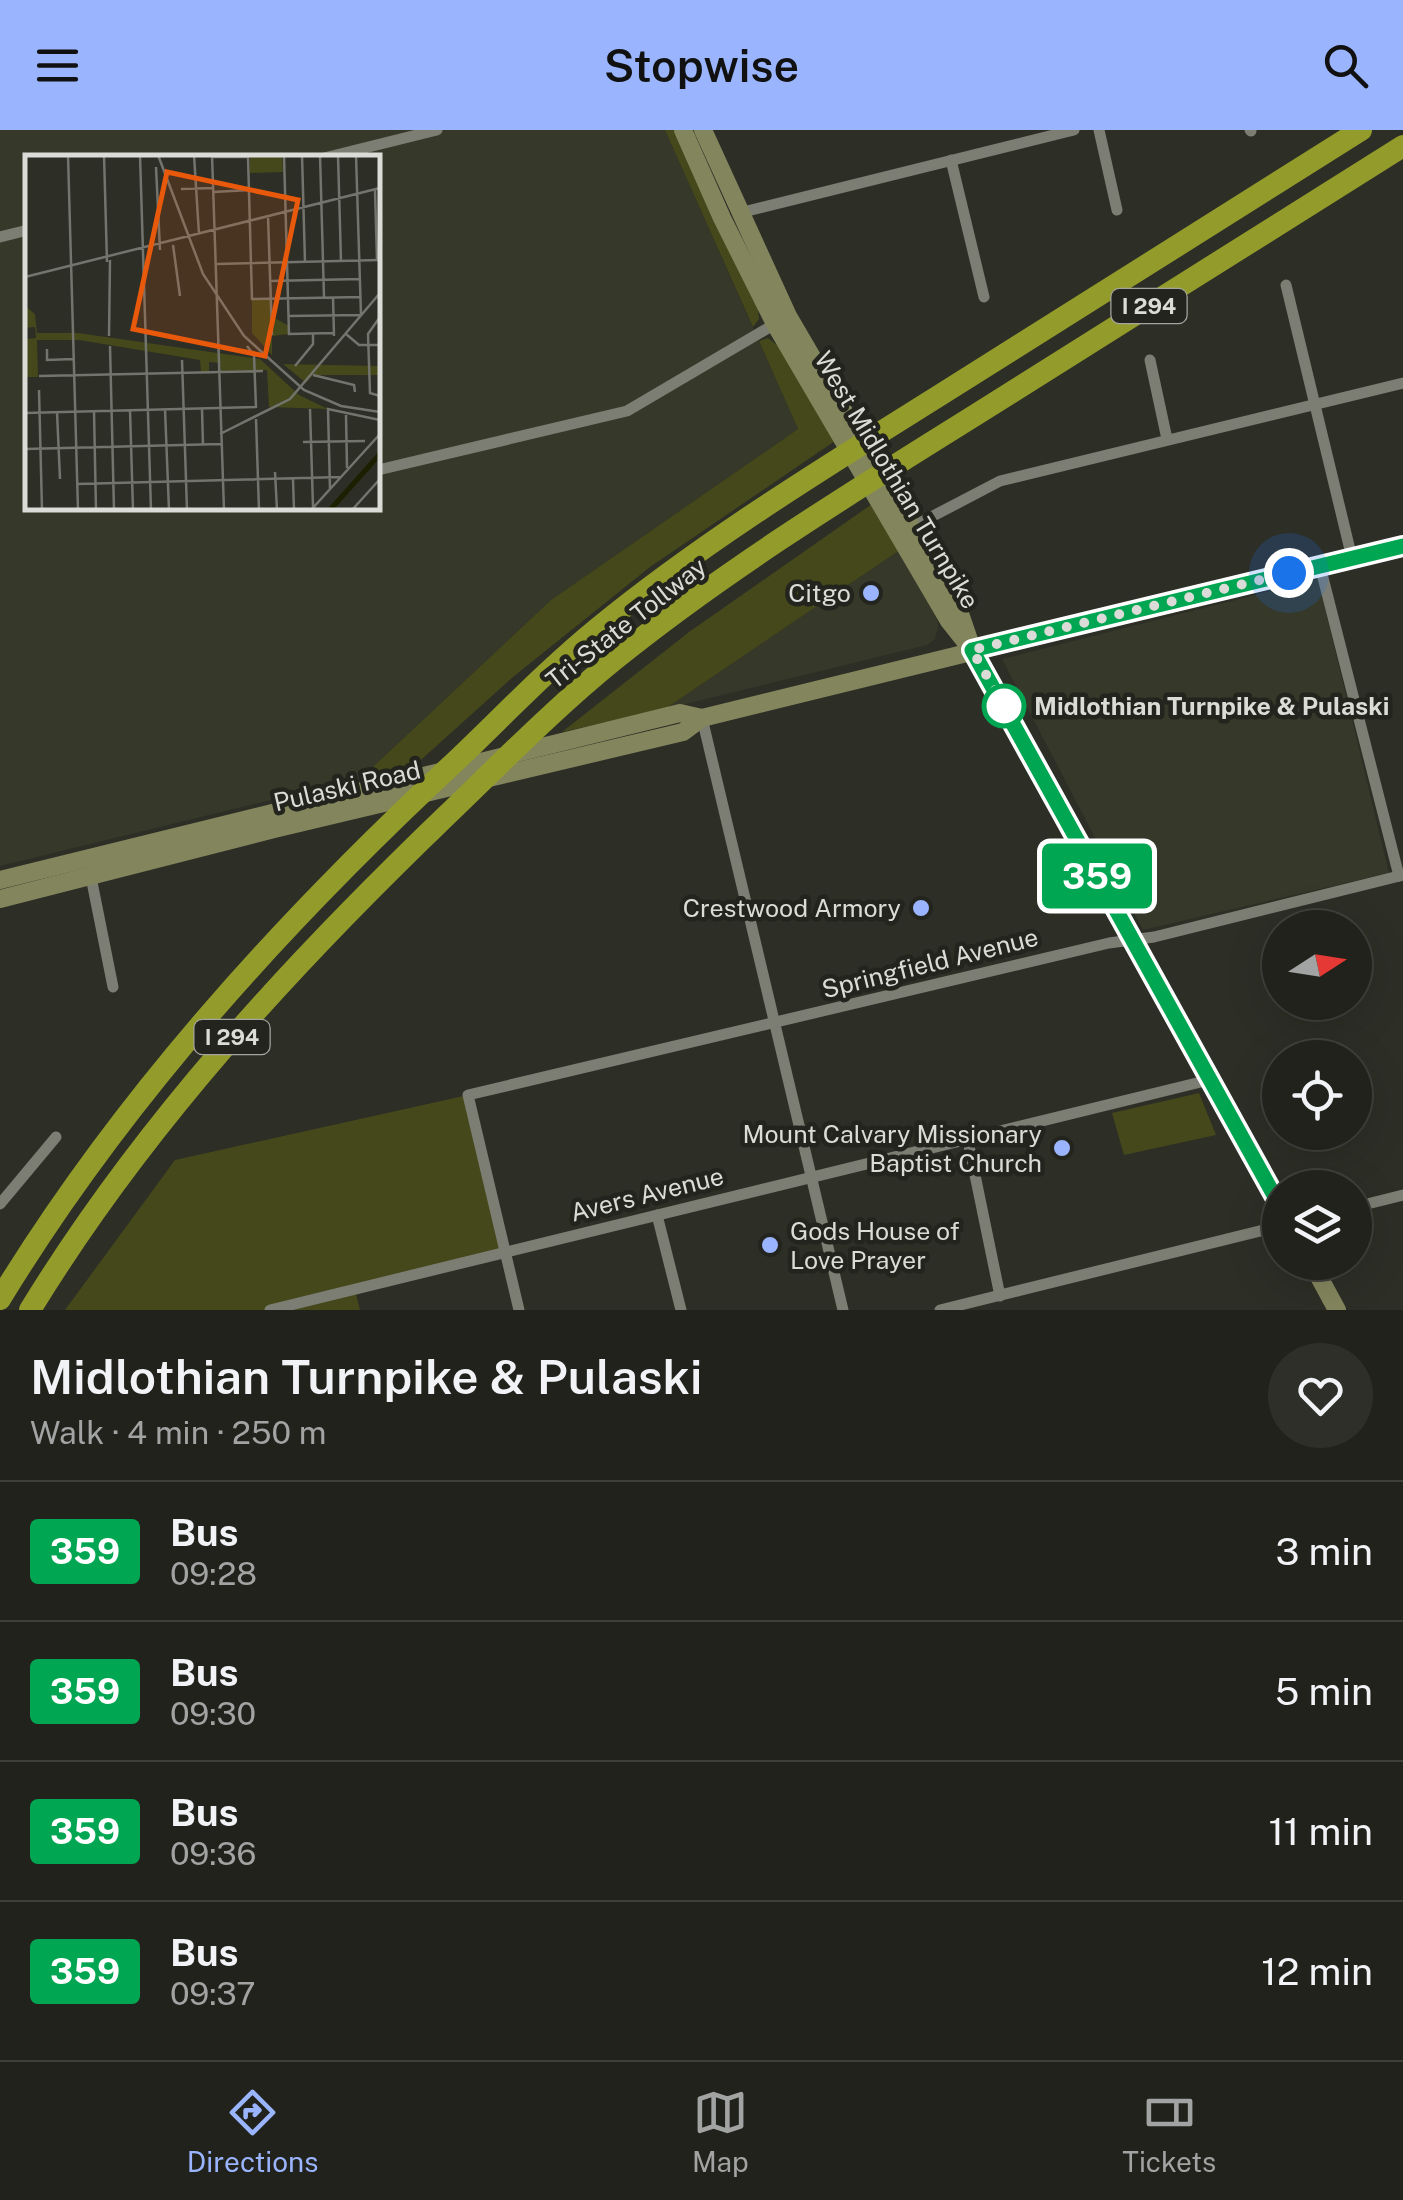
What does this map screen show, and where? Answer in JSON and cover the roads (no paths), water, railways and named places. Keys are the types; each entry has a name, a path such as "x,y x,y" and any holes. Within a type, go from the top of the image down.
{"highway":[{"name":"Tri-State Tollway","path":"0,1300 36,1240 154,1081 238,978 403,810 598,628 698,554 837,461 1361,130"},
{"name":"Tri-State Tollway","path":"30,1310 55,1268 160,1125 256,1008 359,900 613,660 712,588 894,466 1403,146"}],"main road":[{"name":"West Midlothian Turnpike","path":"683,130 731,216 781,320 949,621 972,650"},
{"name":"West Midlothian Turnpike","path":"703,130 731,216"},
{"name":"West Midlothian Turnpike","path":"781,320 958,605 972,650"},
{"name":"Pulaski Road","path":"0,899 683,732 702,718 1403,546"},
{"path":"972,650 1262,1174"},
{"name":"Pulaski Road","path":"0,880 680,712 702,718"},
{"path":"1321,1280 1337,1310"}],"street":[{"path":"336,155 436,130"},
{"path":"731,216 1074,130"},
{"path":"1100,130 1117,210"},
{"path":"951,160 984,297"},
{"path":"0,237 25,231"},
{"path":"1286,285 1352,558"},
{"path":"380,470 627,410 781,320"},
{"path":"1150,360 1168,439"},
{"path":"912,527 1000,482 1403,383"},
{"path":"1320,566 1401,876"},
{"path":"702,718 843,1310"},
{"name":"Springfield Avenue","path":"506,1252 468,1095 1401,876"},
{"path":"91,877 113,987"},
{"name":"Avers Avenue","path":"270,1310 1209,1080"},
{"path":"0,1204 56,1137"},
{"path":"968,1141 1000,1296"},
{"path":"1372,1203 1403,1195"},
{"path":"657,1215 681,1310"},
{"path":"940,1310 1262,1230"},
{"path":"506,1252 519,1310"}],"place":[{"name":"Citgo","path":"871,593"},
{"name":"Midlothian Turnpike & Pulaski","path":"1004,706"},
{"name":"Crestwood Armory","path":"921,908"},
{"name":"Mount Calvary Missionary Baptist Church","path":"1062,1148"},
{"name":"Gods House of Love Prayer","path":"770,1245"}]}
